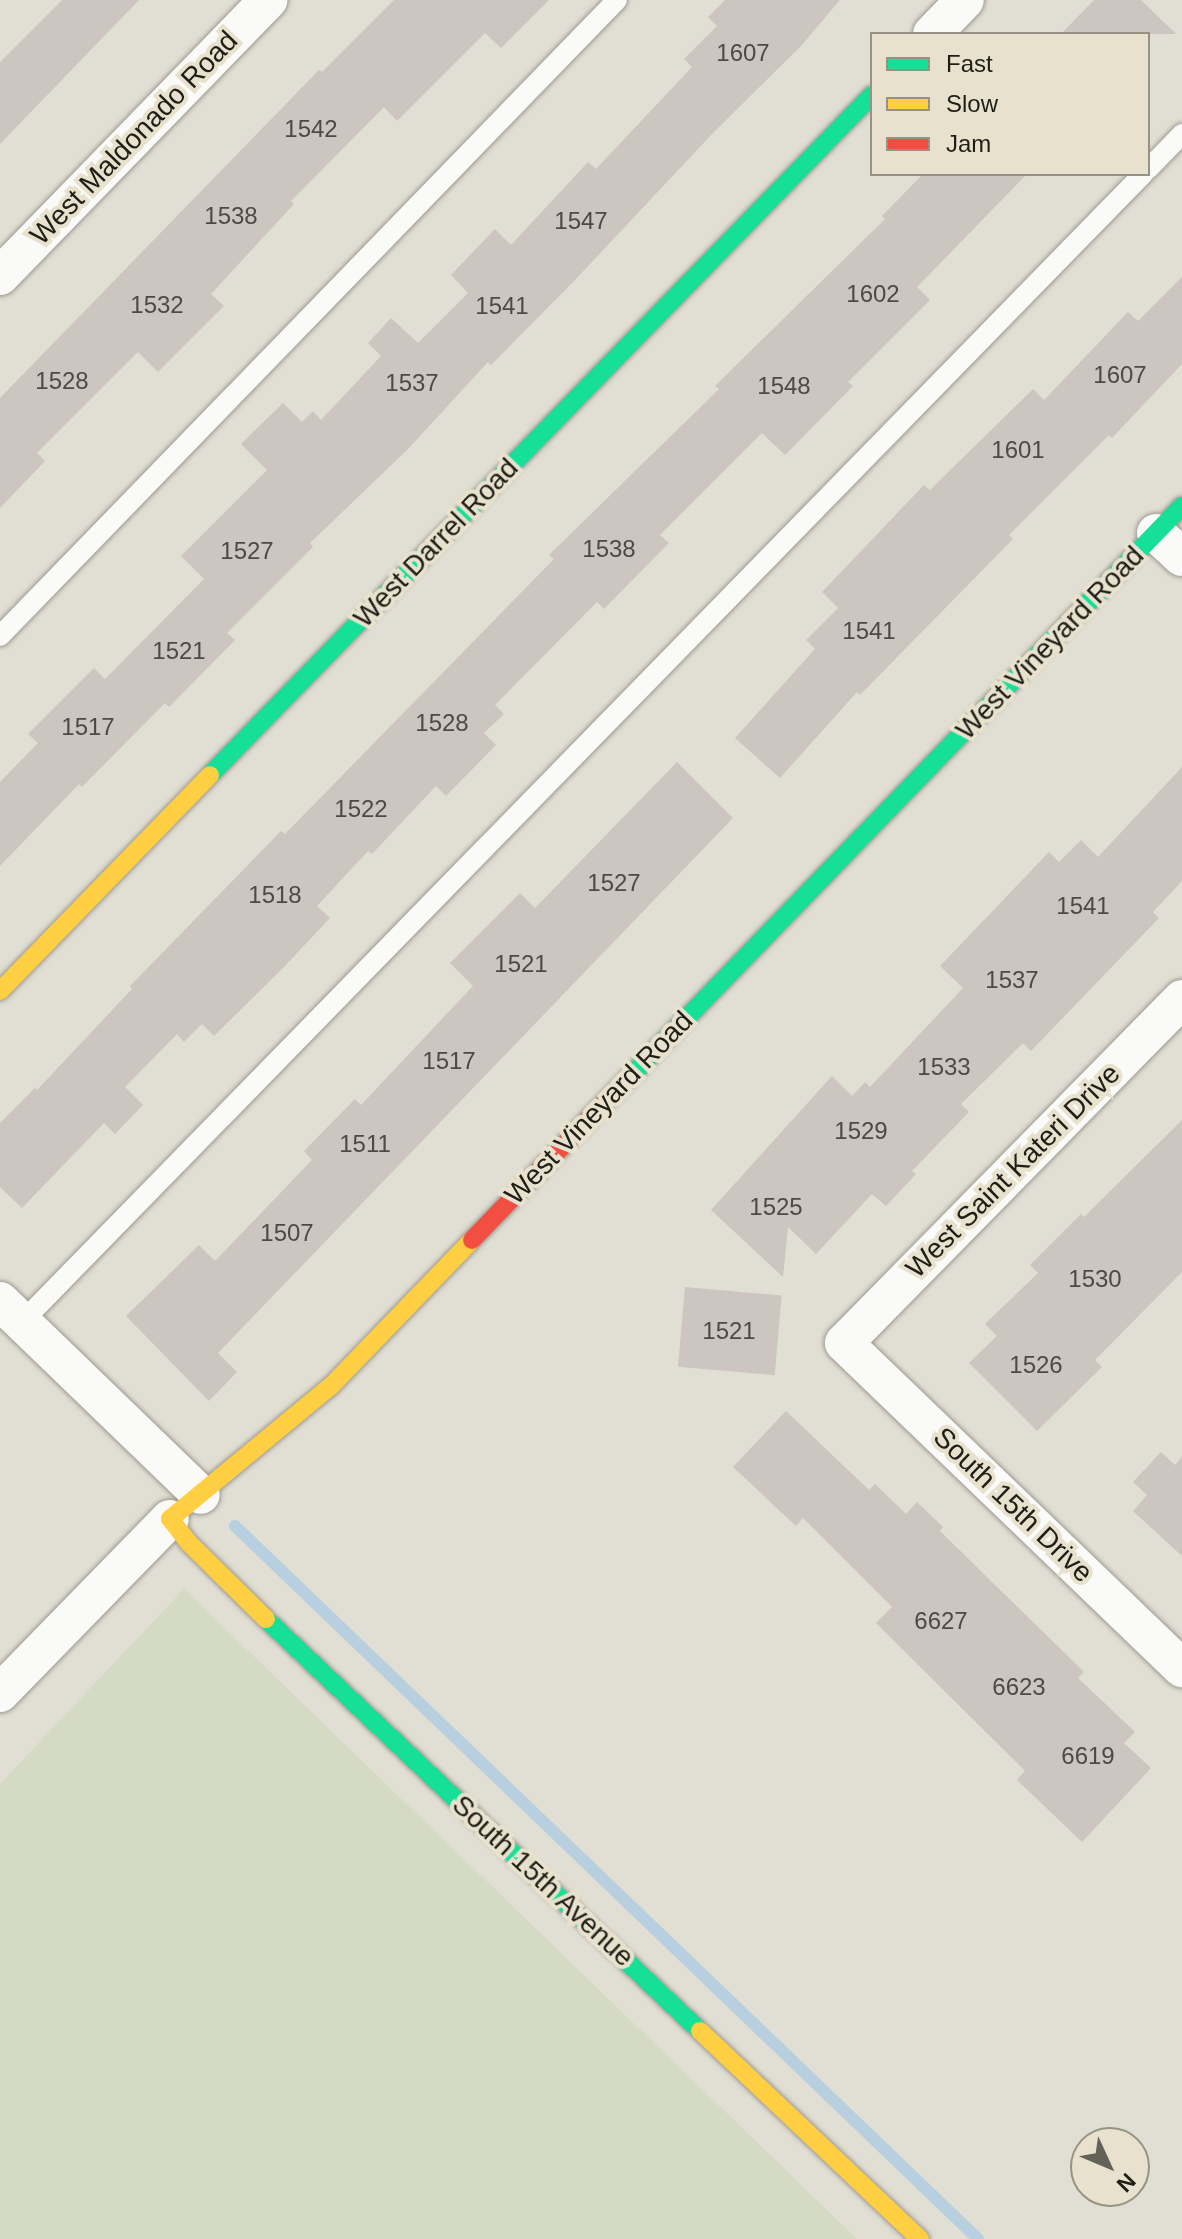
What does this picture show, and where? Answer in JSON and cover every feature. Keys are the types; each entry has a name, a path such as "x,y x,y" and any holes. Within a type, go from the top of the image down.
{"street":[{"name":"West Maldonado Road","path":"0,276 268,0"},
{"path":"934,32 965,0"},
{"name":"West Darrel Road","path":"0,991 870,97"},
{"name":"West Vineyard Road","path":"0,1693 170,1519 331,1386 1173,532"},
{"name":"West Saint Kateri Drive","path":"844,1343 1182,999"},
{"path":"11,1311 201,1495"},
{"name":"South 15th Drive","path":"844,1343 1182,1668"},
{"name":"South 15th Avenue","path":"170,1519 189,1543 276,1629 920,2239"}],"lane":[{"path":"0,636 617,0"},
{"path":"1150,167 1182,134"},
{"path":"11,1311 1141,176"}],"green space":[{"path":"184,1589 857,2239 0,2239 0,1784"}],"building":[{"path":"62,0 139,0 0,144 0,62"},
{"path":"394,0 549,0 501,48 485,33 397,121 384,107 291,201 294,204 211,294 224,306 158,372 138,352 37,453 45,461 0,508 0,398 319,70 322,72"},
{"path":"725,0 840,0 801,46 713,133 574,281 491,365 488,362 408,449 310,543 313,547 227,633 235,640 169,707 165,703 82,787 79,784 0,866 0,782 38,743 28,734 94,668 105,679 204,579 181,556 267,470 241,444 283,403 302,422 313,411 321,420 381,356 368,343 391,318 418,343 468,293 451,275 495,229 511,245 588,162 596,169 692,67 684,59 717,26 708,17"},
{"path":"1094,0 1141,0 1176,34 1150,32 1063,32"},
{"path":"921,176 1025,176 917,287 930,300 848,382 853,386 785,455 762,433 660,535 669,543 604,609 597,602 495,705 504,714 484,733 496,745 446,796 436,786 372,854 368,851 317,906 330,918 214,1036 202,1024 184,1042 177,1034 125,1087 143,1105 115,1134 104,1123 22,1208 0,1187 0,1123 35,1088 37,1090 132,989 130,986 281,831 285,834 554,559 549,555 719,389 715,386 885,219 882,216"},
{"path":"1182,277 1182,364 1112,438 1109,435 1009,535 1013,539 860,695 857,692 780,778 735,738 815,649 806,640 838,608 822,592 924,485 930,490 1033,389 1044,400 1128,312 1138,321"},
{"path":"677,762 733,818 218,1353 237,1372 209,1401 126,1316 199,1245 215,1261 312,1160 304,1151 355,1099 361,1105 473,986 450,963 520,893 535,908"},
{"path":"1182,767 1182,881 1153,912 1159,918 1031,1051 1023,1043 961,1104 969,1112 912,1171 916,1174 886,1206 872,1194 816,1254 788,1227 783,1277 711,1210 832,1076 852,1096 865,1082 870,1087 963,988 940,966 1049,852 1059,862 1081,840 1098,857"},
{"path":"1182,1120 1182,1272 1095,1360 1102,1367 1037,1431 969,1363 997,1336 985,1324 1038,1273 1030,1265 1081,1214 1084,1217"},
{"path":"685,1287 782,1295 775,1375 678,1367"},
{"path":"786,1411 869,1490 875,1484 906,1514 917,1502 943,1527 940,1531 1084,1672 1078,1678 1135,1732 1124,1743 1151,1768 1082,1842 1017,1780 1025,1771 876,1623 892,1607 803,1518 796,1526 733,1467"},
{"path":"1161,1452 1175,1465 1182,1457 1182,1556 1133,1511 1147,1495 1133,1482"}],"waterway":[{"path":"235,1526 978,2239"}],"traffic: fast":[{"path":"210,775 870,97"},
{"path":"616,1091 1182,506"},
{"path":"266,1619 700,2031"}],"traffic: slow":[{"path":"0,991 210,775"},
{"path":"266,1619 189,1543 170,1519 331,1386 472,1240"},
{"path":"700,2031 920,2239"}],"traffic: jam":[{"path":"472,1240 616,1091"}]}
